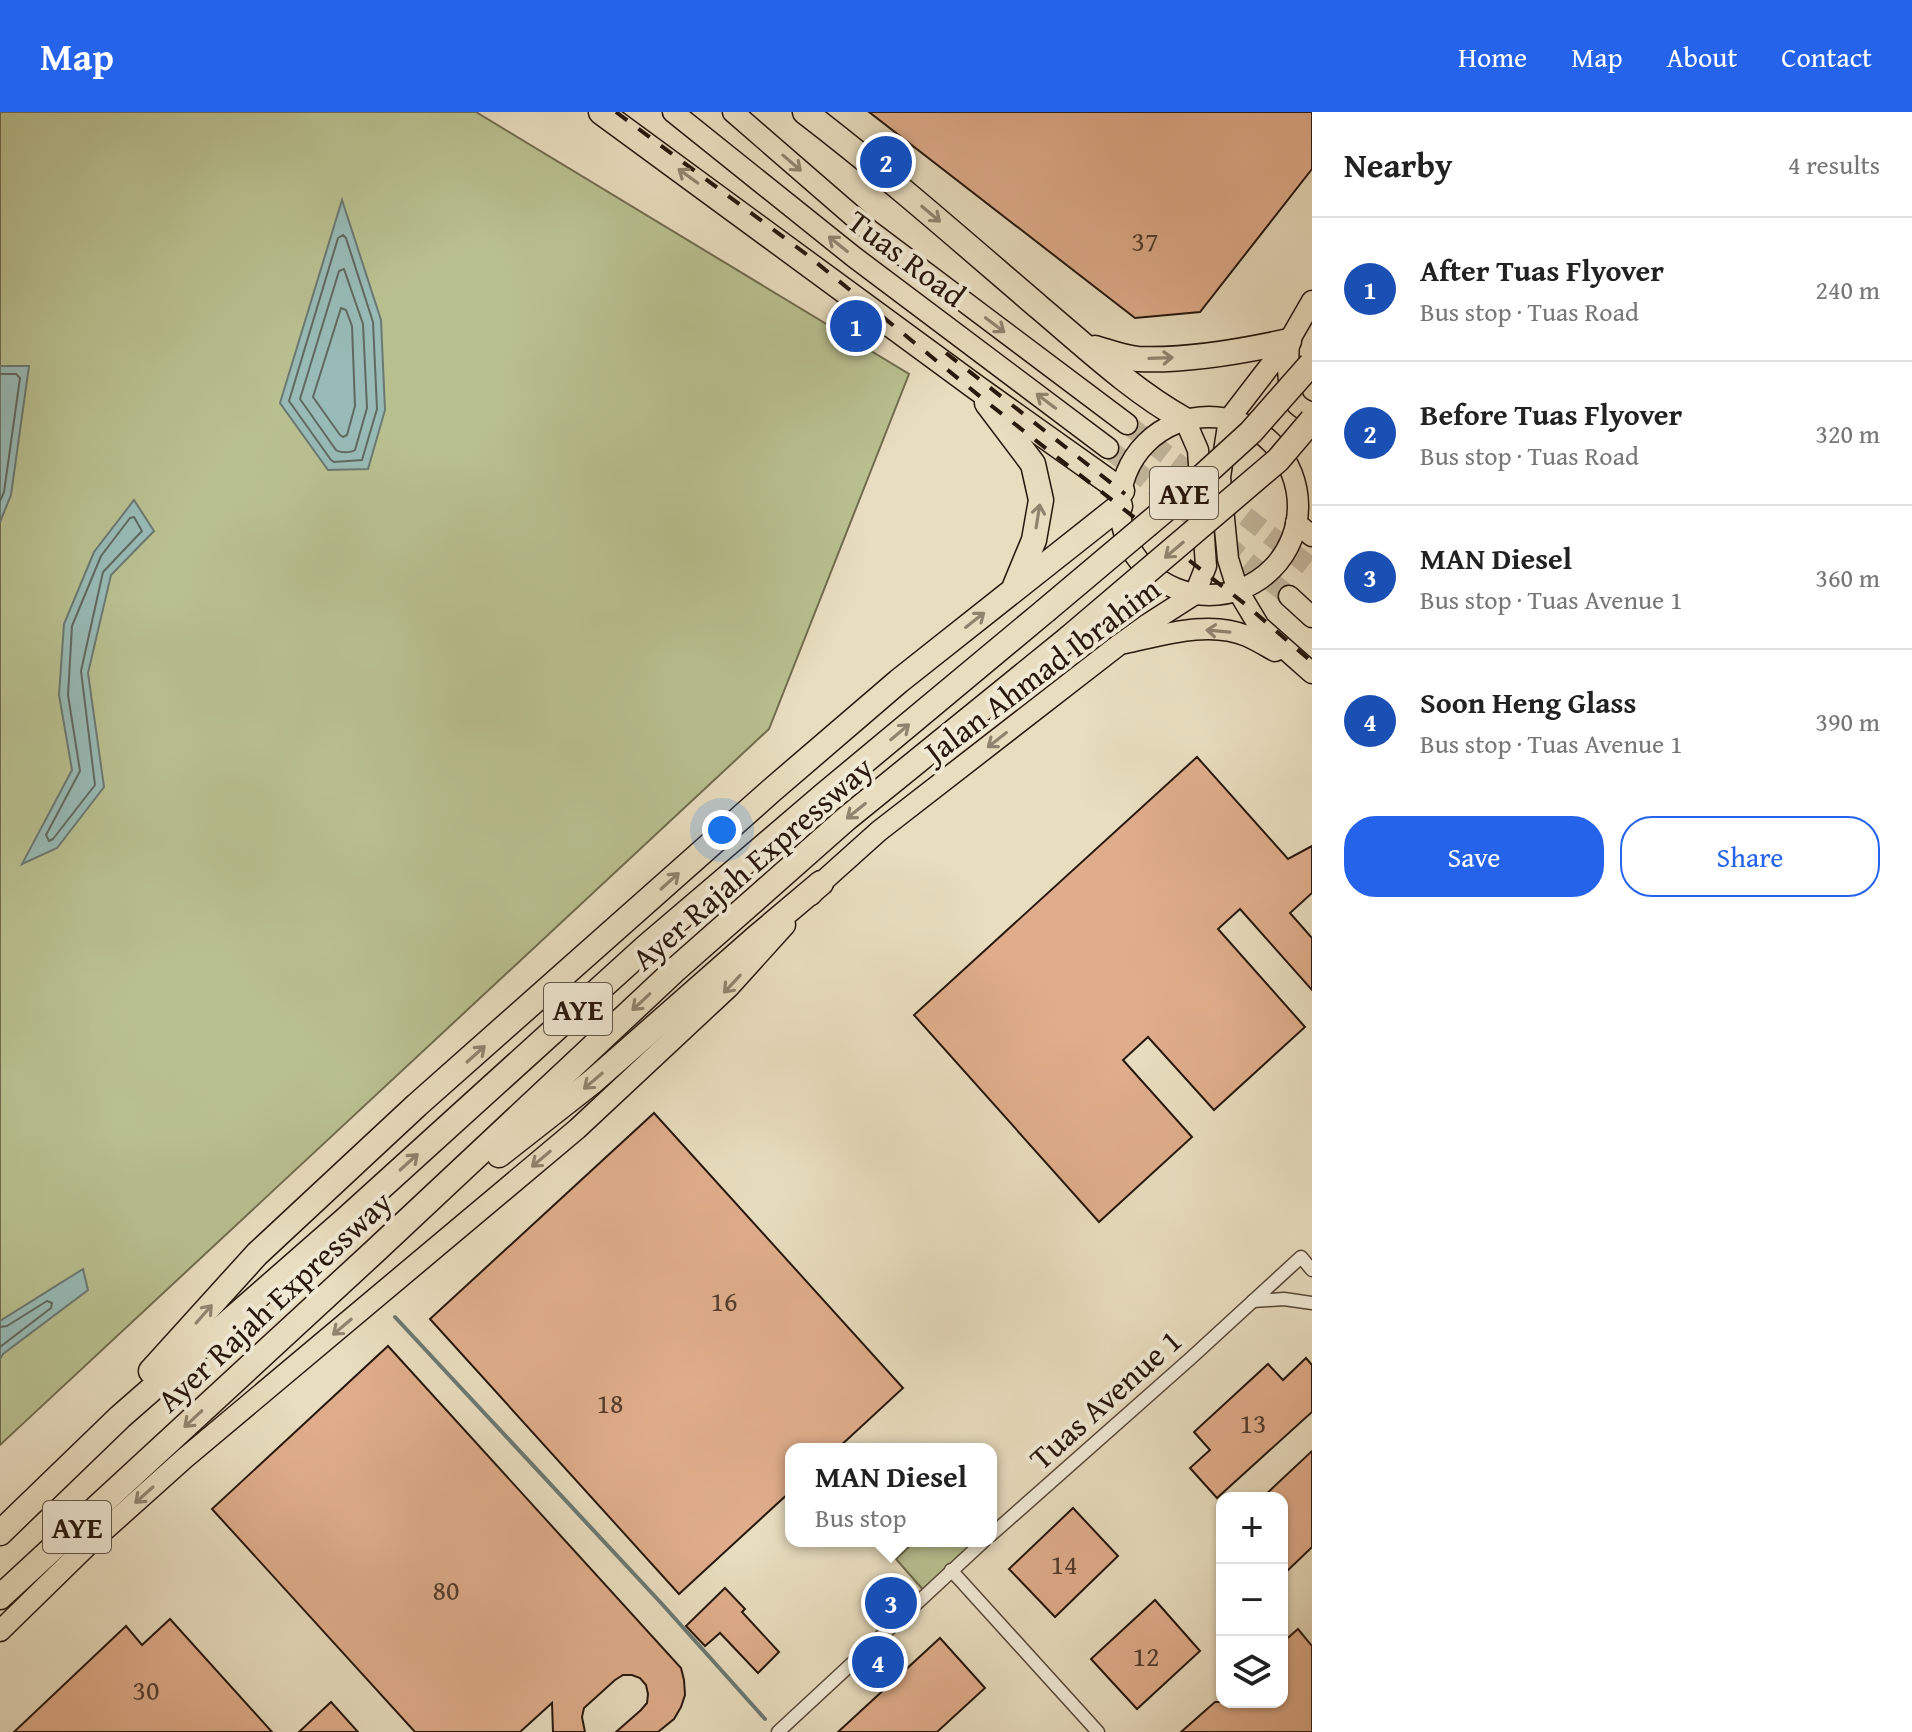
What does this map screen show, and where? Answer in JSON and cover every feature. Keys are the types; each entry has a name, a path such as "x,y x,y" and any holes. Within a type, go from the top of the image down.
{"highway":[{"path":"120,1417 136,1387 268,1243 417,1105 772,790 1121,498 977,388 601,112"},
{"path":"805,112 863,156 1085,346 1163,408 1185,420"},
{"path":"1085,346 1135,359 1250,350 1289,341"},
{"name":"Ayer Rajah Expressway","path":"0,1533 120,1417 345,1220 646,947 1172,504 1251,432 1311,363"},
{"path":"977,388 1033,464 1041,500 1034,540 1014,589"},
{"name":"Ayer Rajah Expressway","path":"0,1597 675,970 846,819 1069,638 1278,460 1312,420"},
{"path":"374,1252 592,1082 821,883"}],"main road":[{"name":"Tuas Road","path":"673,112 854,257 1108,448"},
{"name":"Tuas Road","path":"733,112 869,230 1127,424"},
{"path":"1312,301 1289,341 1229,419 1220,477 1228,559 1238,591 1259,626 1312,674"},
{"path":"1289,341 1288,371 1294,402 1312,413"},
{"path":"1229,419 1247,425 1278,450 1289,466 1295,485 1304,530 1262,577 1238,591 1217,595 1195,594 1156,578 1141,564 1123,526 1121,498 1129,467 1143,446 1162,430 1185,420 1229,419"},
{"path":"1185,420 1198,450 1206,566 1195,594"},
{"path":"1297,496 1312,480"},
{"name":"Jalan Ahmad Ibrahim","path":"0,1631 89,1544 185,1458 577,1129 729,987 821,883 879,831 1120,644 1195,594"},
{"path":"1289,596 1312,617"},
{"path":"1120,644 1215,629 1245,635 1312,674"}],"street":[{"name":"Tuas Avenue 1","path":"997,1530 1301,1257 1312,1270"},
{"path":"1253,1301 1284,1299 1312,1303"},
{"path":"778,1732 977,1547"},
{"path":"951,1570 1098,1732"}],"green space":[{"path":"0,112 476,112 909,374 769,729 0,1445"},
{"path":"909,1547 975,1547 925,1592 896,1559"}],"water":[{"path":"342,200 381,320 385,410 368,469 328,470 280,403"},
{"path":"0,366 29,366 11,495 0,522"},
{"path":"134,500 154,531 111,575 88,673 104,787 57,848 22,864 72,770 59,695 64,624 94,552"},
{"path":"83,1269 88,1290 0,1359 0,1321"}],"building":[{"path":"869,112 1312,112 1312,169 1200,312 1135,318"},
{"path":"1197,757 1288,859 1312,846 1312,893 1290,913 1312,938 1312,990 1240,909 1218,929 1305,1027 1214,1110 1148,1037 1123,1060 1192,1137 1099,1222 914,1015"},
{"path":"654,1113 903,1388 843,1443 785,1443 785,1497 679,1594 430,1319"},
{"path":"388,1346 681,1668 685,1695 681,1707 674,1719 658,1732 616,1732 647,1703 646,1685 640,1678 623,1675 584,1708 585,1732 553,1732 552,1703 520,1732 415,1732 212,1509"},
{"path":"1306,1358 1312,1365 1312,1412 1224,1492 1216,1492 1216,1497 1190,1468 1210,1450 1194,1432 1268,1364 1283,1380"},
{"path":"1312,1451 1312,1547 1288,1570 1288,1492 1268,1492"},
{"path":"1073,1508 1118,1556 1055,1617 1009,1569"},
{"path":"725,1588 745,1609 742,1612 779,1652 758,1673 720,1633 705,1646 686,1626"},
{"path":"1155,1600 1200,1651 1137,1709 1091,1659"},
{"path":"170,1619 272,1732 14,1732 126,1626 142,1645"},
{"path":"1298,1629 1312,1646 1312,1732 1181,1732 1215,1702 1216,1708 1288,1708 1288,1638"},
{"path":"940,1638 985,1688 937,1732 838,1732"},
{"path":"331,1702 358,1732 299,1732"}],"waterway":[{"path":"395,1317 765,1719"}],"tunnel":[{"path":"1127,424 1312,568"},
{"path":"1108,448 1289,596"}],"railway":[{"path":"616,112 806,254 988,403 1245,604 1312,662"},
{"path":"946,353 1125,494"}],"place":[{"name":"Before Tuas Flyover","path":"886,162"},
{"name":"After Tuas Flyover","path":"856,326"},
{"name":"MAN Diesel","path":"891,1603"},
{"name":"Soon Heng Glass","path":"878,1662"}]}
